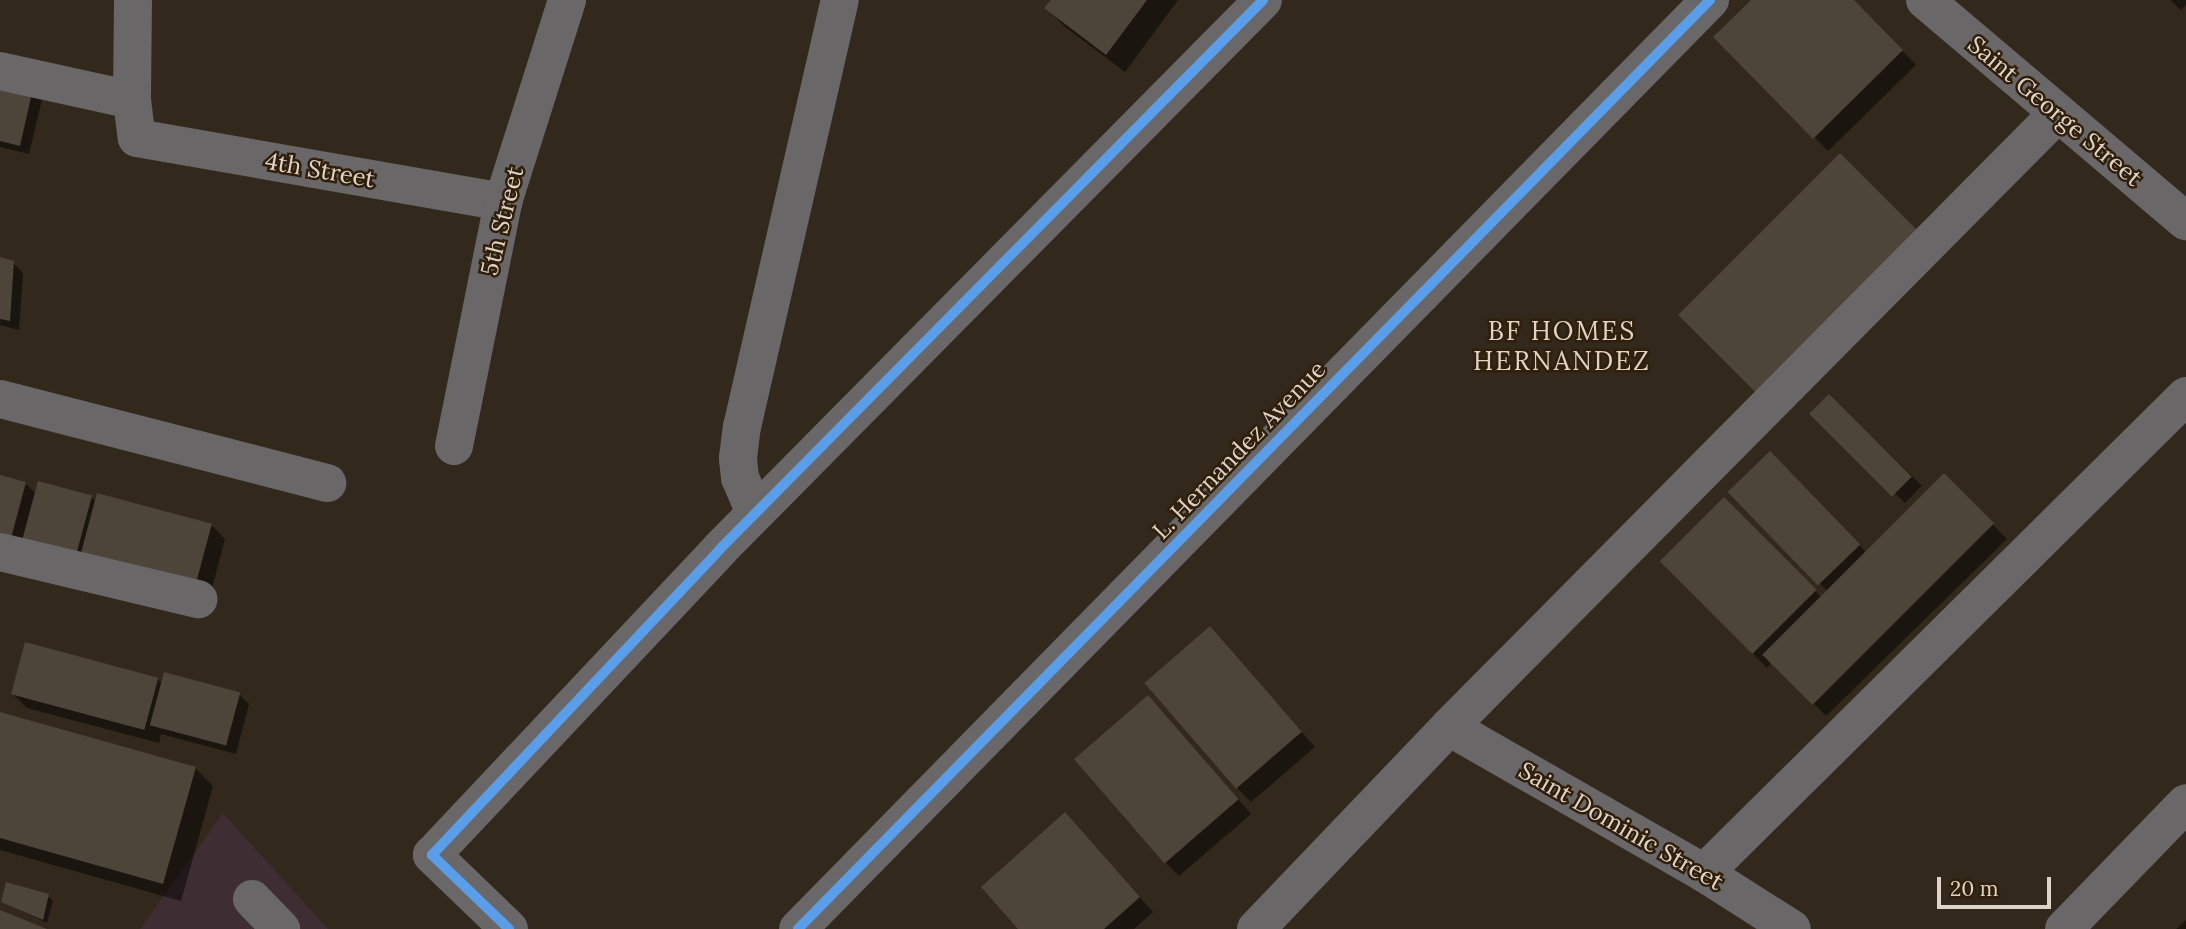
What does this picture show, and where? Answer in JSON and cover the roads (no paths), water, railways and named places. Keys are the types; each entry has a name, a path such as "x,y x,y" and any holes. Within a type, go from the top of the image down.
{"street":[{"path":"0,71 132,100 133,0"},
{"name":"5th Street","path":"454,446 503,202 567,0"},
{"path":"755,513 740,478 738,458 742,427 840,0"},
{"path":"509,929 432,855 755,513 1263,0"},
{"name":"L. Hernandez Avenue","path":"798,929 1710,0"},
{"name":"Saint George Street","path":"1924,0 2186,221"},
{"name":"4th Street","path":"132,100 137,138 503,202"},
{"path":"1256,929 1449,727 2057,114"},
{"path":"1704,873 2186,396"},
{"path":"0,399 327,483"},
{"path":"0,552 198,599"},
{"name":"Saint Dominic Street","path":"1449,727 1704,873 1792,929"},
{"path":"2064,929 2186,803"},
{"path":"252,900 281,929"}],"district":[{"name":"BF HOMES HERNANDEZ","path":"1562,346"}]}
